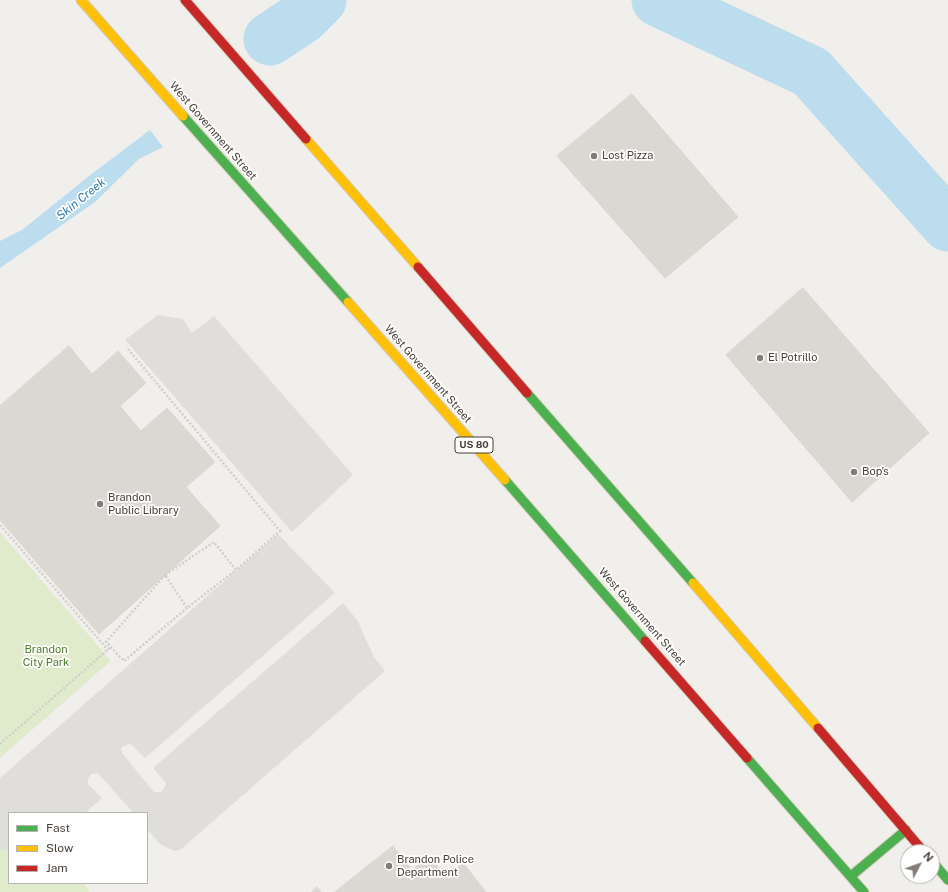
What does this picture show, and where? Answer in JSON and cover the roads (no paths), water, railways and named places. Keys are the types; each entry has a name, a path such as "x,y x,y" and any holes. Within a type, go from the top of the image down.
{"main road":[{"name":"West Government Street","path":"81,0 473,443 864,892"},
{"path":"185,0 917,844"},
{"path":"851,876 906,830"},
{"path":"940,870 948,880"}],"water":[{"name":"Skin Creek","path":"150,130 163,147 139,159 95,202 0,268 0,241 22,230 89,176"}],"waterway":[{"path":"270,39 303,17 320,0"},
{"path":"658,0 811,72 948,225"}],"place":[{"name":"Lost Pizza","path":"594,156"},
{"name":"El Potrillo","path":"760,358"},
{"name":"Bop's","path":"854,472"},
{"name":"Brandon Public Library","path":"100,504"},
{"name":"Brandon Police Department","path":"389,866"}],"park label":[{"name":"Brandon City Park","path":"46,656"}]}
